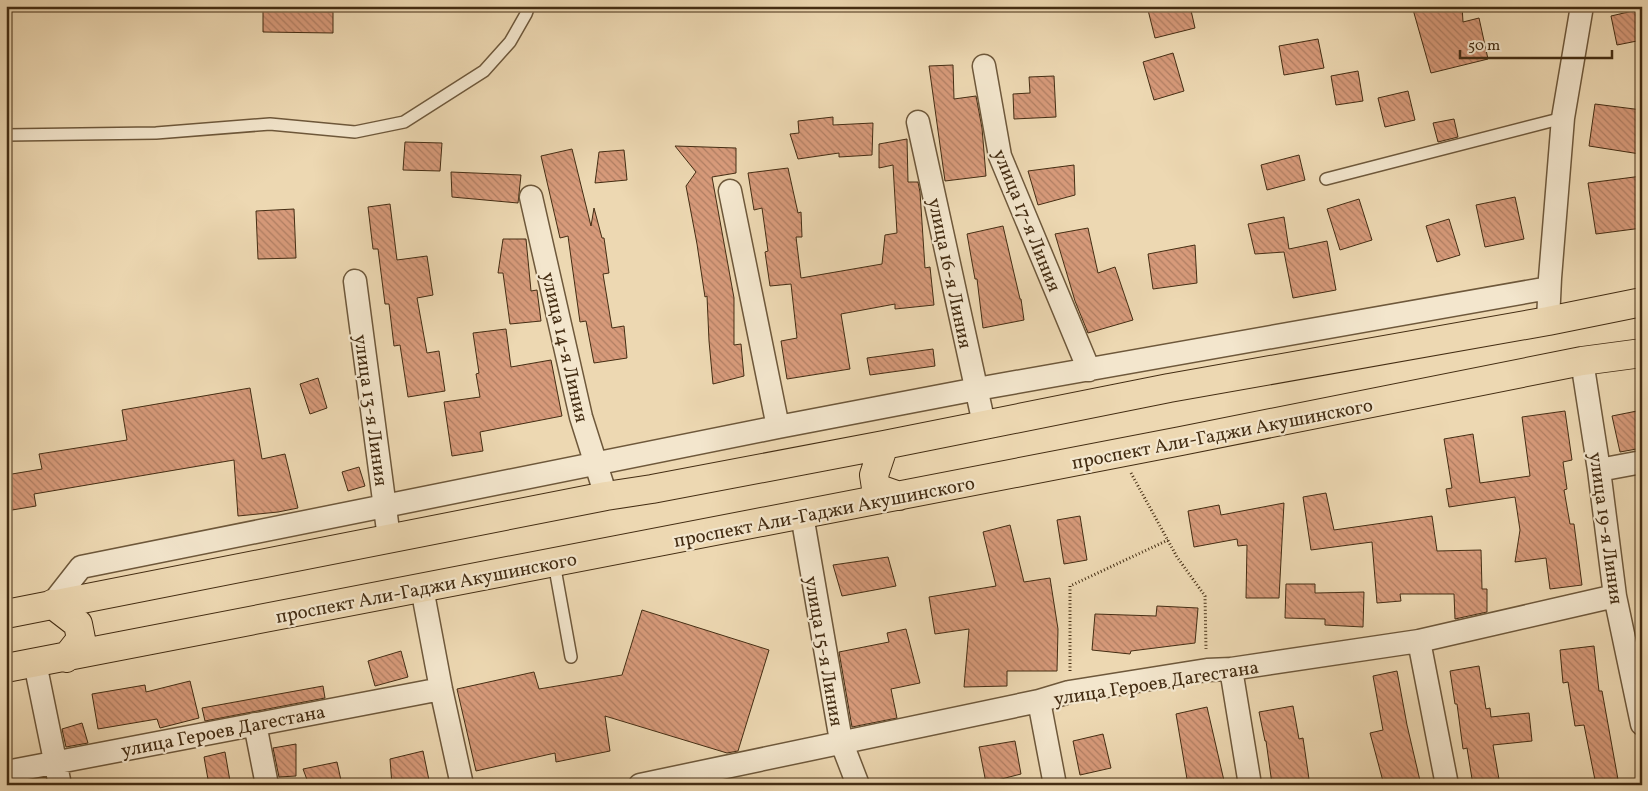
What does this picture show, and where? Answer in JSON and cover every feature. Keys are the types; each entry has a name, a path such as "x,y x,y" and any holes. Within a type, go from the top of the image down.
{"main road":[{"path":"6,614 606,496 884,445 1168,388 1548,321 1642,302"},
{"name":"проспект Али-Гаджи Акушинского","path":"6,668 66,658 802,515 1582,361 1642,352"},
{"path":"884,445 874,474 876,488 899,496"},
{"path":"52,604 78,624 81,639 66,658"}],"street":[{"path":"1548,321 1563,118 1582,6"},
{"name":"улица 17-я Линия","path":"984,66 1000,156 1089,370"},
{"name":"улица 16-я Линия","path":"918,122 984,424"},
{"path":"730,191 778,427"},
{"name":"улица 14-я Линия","path":"531,196 581,416 606,496"},
{"name":"улица 13-я Линия","path":"355,282 389,538"},
{"path":"52,604 81,567 385,505 977,389 1549,288"},
{"name":"улица 19-я Линия","path":"1582,361 1599,470 1615,596 1637,677 1642,724"},
{"path":"1599,470 1642,462"},
{"name":"улица 15-я Линия","path":"802,515 841,742 858,785"},
{"path":"422,588 462,785"},
{"name":"улица Героев Дагестана","path":"651,784 1039,701 1069,692 1207,670 1231,669 1419,641 1615,596"},
{"path":"1419,641 1447,785"},
{"path":"35,663 60,785"},
{"path":"1231,669 1250,785"},
{"name":"улица Героев Дагестана","path":"6,772 441,689"},
{"path":"1039,701 1056,785"},
{"path":"256,724 267,785"}],"lane":[{"path":"6,135 156,133 270,124 355,132 404,122 484,71 510,42 529,6"},
{"path":"1326,179 1563,118"},
{"path":"554,563 571,657"}],"path":[{"path":"1120,453 1177,557 1205,596 1207,670"},
{"path":"1069,692 1070,586 1168,540"}],"building":[{"path":"1147,6 1190,6 1195,28 1155,38"},
{"path":"1412,6 1462,6 1463,22 1479,18 1488,59 1431,73"},
{"path":"1637,10 1642,30 1642,40 1617,45 1611,16"},
{"path":"263,11 333,12 333,33 263,32"},
{"path":"1318,39 1324,68 1284,75 1279,46"},
{"path":"1173,53 1184,91 1154,100 1143,62"},
{"path":"953,65 954,99 976,96 982,128 986,176 945,181 929,66"},
{"path":"1358,71 1363,101 1336,105 1331,76"},
{"path":"1054,76 1056,117 1014,119 1013,94 1030,93 1029,77"},
{"path":"1408,91 1415,120 1385,127 1378,98"},
{"path":"1595,104 1642,110 1640,154 1589,146"},
{"path":"833,117 833,125 873,123 872,155 839,157 839,153 798,159 790,134 799,133 798,121"},
{"path":"1454,119 1458,137 1438,142 1433,123"},
{"path":"907,139 908,182 918,182 925,268 930,267 934,305 895,309 895,304 841,314 850,369 787,379 781,341 797,338 791,284 770,286 765,252 768,251 762,208 754,210 748,173 788,168 798,213 801,212 802,237 796,237 801,278 882,264 885,235 897,233 893,165 879,168 879,144"},
{"path":"405,142 442,143 440,171 403,170"},
{"path":"675,146 736,148 736,173 712,177 734,298 734,345 741,344 744,376 713,384 707,296 705,297 686,186 696,172"},
{"path":"572,149 591,226 594,208 602,238 604,238 609,273 603,274 612,328 624,326 627,358 594,363 586,321 580,322 568,236 560,238 541,156"},
{"path":"624,150 627,180 595,183 599,152"},
{"path":"1299,155 1305,180 1267,190 1261,165"},
{"path":"1074,165 1075,195 1038,205 1028,171"},
{"path":"451,172 521,175 518,203 452,197"},
{"path":"1642,176 1642,228 1596,234 1588,183"},
{"path":"1515,197 1524,239 1485,247 1476,205"},
{"path":"1359,199 1372,240 1340,250 1327,209"},
{"path":"390,204 397,260 427,256 433,295 417,298 427,353 439,351 445,391 408,397 400,345 394,346 389,304 385,304 378,249 373,249 368,207"},
{"path":"294,209 296,258 258,259 256,211"},
{"path":"1284,217 1289,249 1327,241 1336,290 1293,298 1284,252 1255,254 1248,224"},
{"path":"1449,219 1460,255 1437,262 1426,226"},
{"path":"1003,226 1021,299 1024,320 983,328 977,279 975,279 967,234"},
{"path":"1088,228 1098,273 1115,267 1133,320 1088,333 1075,301 1055,234"},
{"path":"503,239 526,239 531,291 537,290 541,321 510,324 503,273 498,273"},
{"path":"1195,245 1197,283 1153,289 1148,254"},
{"path":"506,329 511,367 551,360 562,416 480,432 483,451 452,456 444,402 480,397 476,374 479,373 473,333"},
{"path":"933,349 935,366 870,375 867,358"},
{"path":"318,378 327,408 310,414 300,384"},
{"path":"250,388 262,459 285,454 298,508 238,516 234,460 34,494 36,506 6,511 6,475 42,469 39,454 127,440 122,410"},
{"path":"1642,410 1642,448 1620,452 1612,416"},
{"path":"1565,411 1572,460 1563,462 1567,489 1564,490 1570,524 1574,524 1582,585 1550,589 1546,558 1515,562 1520,530 1515,497 1449,507 1446,489 1452,488 1444,439 1473,434 1480,483 1530,476 1522,417"},
{"path":"359,467 365,486 348,491 342,472"},
{"path":"1326,493 1334,530 1432,516 1437,551 1481,550 1482,589 1487,589 1487,612 1455,619 1454,594 1400,594 1401,601 1377,603 1372,542 1311,550 1303,497"},
{"path":"1284,503 1279,598 1246,598 1247,545 1238,546 1237,539 1194,547 1188,511 1219,505 1221,515"},
{"path":"1080,516 1087,560 1064,564 1057,520"},
{"path":"1010,525 1024,582 1050,578 1058,629 1057,671 1007,671 1007,686 964,687 969,629 935,634 929,597 996,586 983,532"},
{"path":"888,557 896,586 842,596 833,565"},
{"path":"1286,584 1315,584 1315,593 1364,592 1363,627 1325,625 1325,619 1285,618"},
{"path":"1157,606 1198,608 1195,643 1131,651 1130,654 1092,650 1095,614 1156,616"},
{"path":"642,610 769,650 738,751 727,753 605,716 610,751 556,762 555,753 476,771 457,689 534,672 539,689 622,675"},
{"path":"906,629 920,683 891,689 897,718 852,727 839,652 889,642 887,633"},
{"path":"1594,646 1599,691 1602,691 1619,785 1596,785 1584,725 1575,726 1568,682 1563,683 1560,650"},
{"path":"401,651 408,677 375,686 368,661"},
{"path":"1479,666 1486,709 1490,708 1491,717 1529,713 1532,741 1493,745 1500,785 1473,785 1467,748 1463,749 1457,704 1455,704 1450,671"},
{"path":"1397,671 1421,785 1384,785 1370,733 1383,730 1373,676"},
{"path":"190,681 199,718 160,728 157,719 98,729 92,694 145,685 146,692"},
{"path":"323,686 325,698 205,721 202,708"},
{"path":"1293,706 1299,739 1303,738 1309,779 1272,784 1266,741 1259,712"},
{"path":"1207,707 1225,785 1188,785 1176,714"},
{"path":"82,723 88,743 66,747 62,729"},
{"path":"1103,734 1111,768 1080,775 1073,741"},
{"path":"1015,741 1021,774 986,783 979,747"},
{"path":"296,744 296,776 279,777 273,748"},
{"path":"423,751 430,785 392,785 390,759"},
{"path":"225,752 230,781 220,785 209,785 204,757"},
{"path":"337,762 342,785 309,785 303,769"}]}
